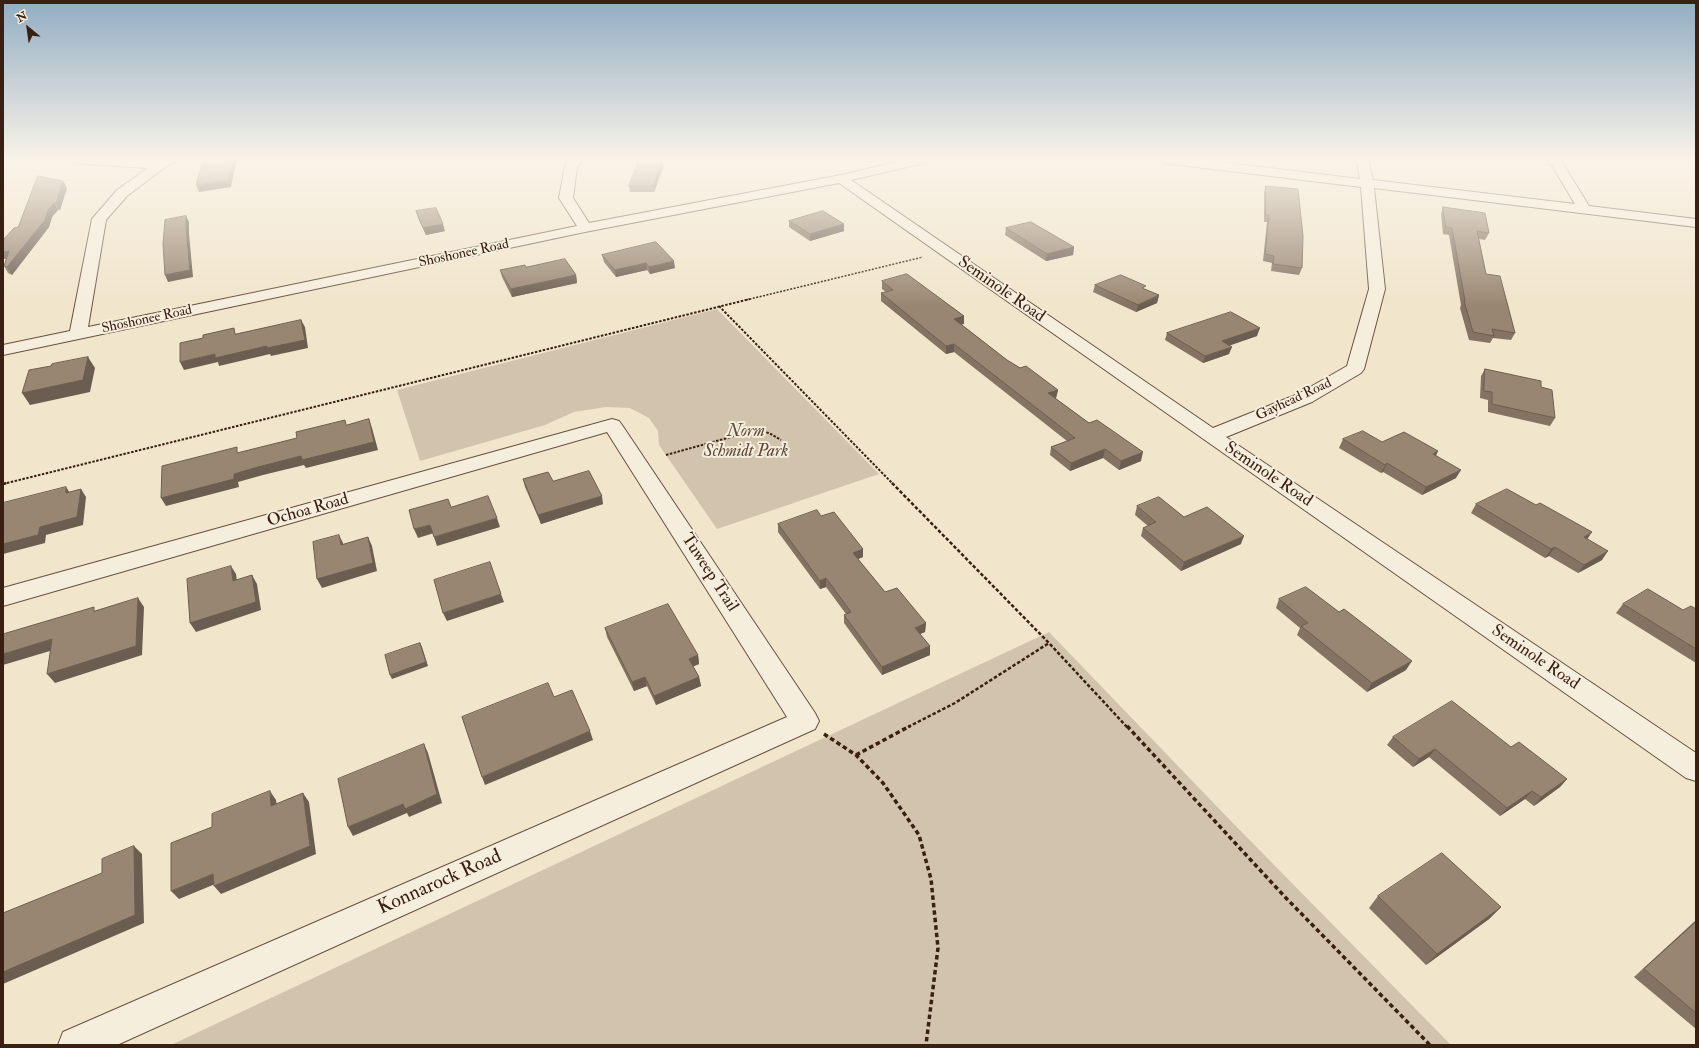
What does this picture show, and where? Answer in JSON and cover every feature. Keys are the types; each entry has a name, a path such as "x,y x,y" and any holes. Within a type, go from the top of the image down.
{"street":[{"path":"78,334 99,219 109,208"},
{"path":"572,208 585,228"},
{"name":"Shoshonee Road","path":"3,350 585,228 690,208"},
{"name":"Seminole Road","path":"883,208 1211,436 1696,769"},
{"name":"Gayhead Road","path":"1211,436 1305,398 1355,370 1377,289 1369,208"},
{"path":"1567,208 1696,223"},
{"name":"Ochoa Road","path":"3,597 612,425"},
{"name":"Tuweep Trail","path":"612,425 805,721"},
{"name":"Konnarock Road","path":"76,1045 805,721"}],"path":[{"path":"3,484 719,306 946,252"},
{"path":"719,306 1050,643 1285,897 1430,1045"},
{"path":"666,455 756,430 769,433 781,440"},
{"path":"856,755 955,703 1050,643"},
{"path":"805,721 856,755 883,784 919,835 931,879 938,948 926,1045"}],"green space":[{"name":"Norm Schmidt Park","path":"717,309 879,474 717,529 659,445 658,431 649,418 630,408 606,407 574,412 545,425 420,461 397,390"},
{"path":"1049,632 1228,818 1451,1045 171,1045"}],"building":[{"path":"25,208 50,208 45,220 7,267 4,266 9,251 3,252 3,240 14,228 18,227"},
{"path":"436,208 443,224 423,228 416,211"},
{"path":"1266,208 1300,208 1303,236 1302,268 1273,264 1274,256 1265,254 1269,215 1266,215"},
{"path":"1443,208 1485,213 1489,233 1477,231 1486,274 1500,276 1515,333 1492,329 1494,336 1473,332 1464,301 1452,228 1446,227"},
{"path":"823,211 844,224 810,234 789,221"},
{"path":"186,216 190,270 165,275 163,244 165,220"},
{"path":"1031,222 1074,247 1047,254 1006,228"},
{"path":"656,242 674,261 649,267 646,263 615,270 602,255"},
{"path":"565,259 576,275 511,289 500,270 525,265 526,267"},
{"path":"907,274 964,316 954,319 1007,360 1020,368 1026,366 1058,390 1048,393 1089,423 1097,420 1143,452 1121,461 1105,449 1071,463 1051,447 1075,438 954,344 946,346 881,293 893,290 882,281"},
{"path":"1121,275 1146,286 1142,288 1159,295 1138,305 1095,285"},
{"path":"1231,312 1260,328 1222,341 1232,347 1205,356 1167,333"},
{"path":"301,320 305,340 267,348 267,346 215,358 215,354 180,362 180,343 203,338 203,335 234,328 235,334"},
{"path":"88,357 83,380 22,393 29,370"},
{"path":"1485,369 1541,381 1541,387 1552,390 1555,418 1492,404 1492,392 1484,391"},
{"path":"369,419 374,442 302,460 301,456 258,467 234,474 234,479 161,498 162,466 237,447 237,453 297,438 296,432 345,420 346,425"},
{"path":"1363,431 1382,442 1404,432 1438,451 1433,454 1461,470 1426,487 1387,463 1385,465 1343,439"},
{"path":"589,471 602,496 538,515 523,479 548,472 553,481"},
{"path":"66,487 66,493 81,489 77,517 40,527 38,535 3,544 3,503"},
{"path":"1507,489 1536,505 1540,503 1592,532 1584,537 1608,551 1584,565 1555,547 1551,549 1476,504"},
{"path":"488,496 497,518 434,537 430,525 414,529 409,510 448,499 451,507"},
{"path":"1159,497 1184,517 1207,507 1244,536 1184,562 1143,528 1156,522 1137,506"},
{"path":"817,510 821,516 834,512 863,549 853,553 885,592 897,588 926,623 915,628 930,646 882,667 844,615 851,612 826,578 820,581 778,524"},
{"path":"339,535 341,545 368,537 373,563 317,579 313,542"},
{"path":"490,562 501,594 443,613 434,580"},
{"path":"231,566 233,581 252,575 256,602 190,623 187,579"},
{"path":"1306,587 1339,612 1344,609 1412,661 1372,683 1301,626 1308,623 1279,599"},
{"path":"1648,589 1683,610 1691,606 1696,609 1696,649 1623,604"},
{"path":"138,598 136,646 47,674 52,639 3,654 3,634 94,607 94,611"},
{"path":"668,604 698,655 689,659 699,677 654,696 645,677 632,682 605,628"},
{"path":"420,643 426,662 390,675 385,655"},
{"path":"548,683 554,697 572,690 590,731 482,777 462,717"},
{"path":"1452,701 1511,747 1519,742 1567,779 1541,797 1532,791 1507,808 1435,749 1419,759 1393,737"},
{"path":"424,744 437,794 405,809 403,804 348,827 338,779"},
{"path":"270,791 271,806 303,793 310,846 214,886 213,874 171,891 171,843 212,827 212,814"},
{"path":"134,846 135,915 3,972 3,913 102,873 102,859"},
{"path":"1442,853 1501,907 1437,954 1378,896"},
{"path":"1696,922 1696,1013 1644,969"}]}
